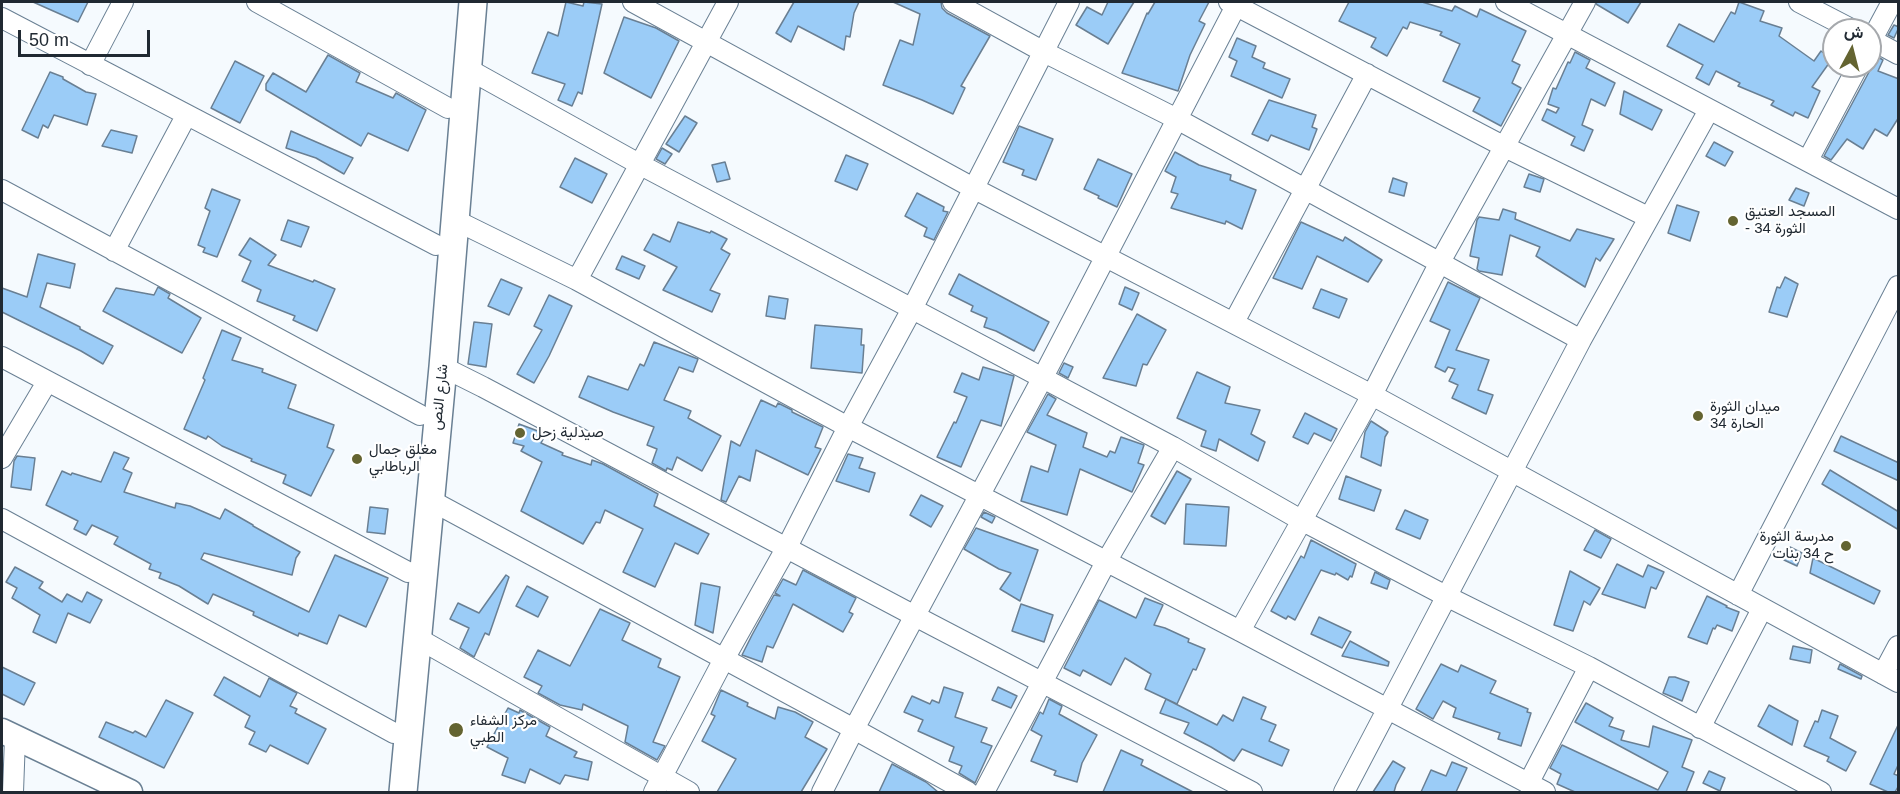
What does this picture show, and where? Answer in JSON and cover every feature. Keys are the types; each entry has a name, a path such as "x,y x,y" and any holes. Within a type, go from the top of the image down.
{"main road":[{"name":"شارع النص","path":"387,792 457,2"},
{"name":"شارع النص","path":"403,792 419,639 473,2"}],"street":[{"path":"90,65 123,2"},
{"path":"257,2 448,108"},
{"path":"633,2 975,189 1372,395 1891,678 1899,646"},
{"path":"577,280 728,2"},
{"path":"953,2 1044,52 1177,119 1581,340"},
{"path":"659,784 724,659 787,547 975,189 1070,2"},
{"path":"1506,2 1899,209"},
{"path":"1240,631 1372,395 1440,262 1585,2"},
{"path":"1799,2 1830,18"},
{"path":"1882,21 1892,2"},
{"path":"822,792 1106,257 1234,3 1505,147 1648,217"},
{"path":"2,18 436,245"},
{"path":"1882,46 1899,54"},
{"path":"468,69 639,164 1173,447 1301,520 1589,667 1821,792"},
{"path":"1234,322 1367,74"},
{"path":"1808,160 1852,78"},
{"path":"1344,792 1581,340 1709,110"},
{"path":"114,251 186,116"},
{"path":"3,194 420,415"},
{"path":"455,220 577,280 848,427 1536,788 1589,667"},
{"path":"1738,595 1899,286"},
{"path":"2,357 408,572"},
{"path":"443,367 1252,792"},
{"path":"2,459 47,382"},
{"path":"984,792 1106,562 1173,447"},
{"path":"430,500 968,792"},
{"path":"2,519 394,733"},
{"path":"1700,728 1762,609"},
{"path":"419,639 659,784 689,792"},
{"path":"8,734 129,792"},
{"path":"8,734 13,792"}],"building":[{"path":"33,2 88,2 78,22"},
{"path":"566,2 583,6 584,2 602,4 582,94 578,92 572,106 558,100 565,84 532,73 548,32 558,36"},
{"path":"794,2 859,2 854,13 850,37 846,36 844,50 798,26 791,42 776,33"},
{"path":"893,2 941,2 942,8 947,13 990,36 961,86 965,88 953,114 883,85 900,40 913,45 920,14"},
{"path":"1108,2 1134,2 1108,44 1076,25 1087,7 1102,15"},
{"path":"1155,2 1209,2 1199,21 1205,24 1190,55 1178,91 1122,73 1147,13"},
{"path":"1349,2 1422,2 1452,11 1455,6 1477,17 1480,9 1526,31 1512,61 1520,65 1512,83 1521,88 1501,126 1473,111 1480,98 1443,81 1460,44 1440,35 1442,32 1410,22 1407,29 1403,27 1387,56 1371,47 1376,38 1339,21"},
{"path":"1597,2 1641,2 1628,23 1596,4"},
{"path":"1739,2 1764,11 1760,21 1782,28 1779,36 1814,61 1822,52 1822,73 1812,87 1820,91 1808,118 1795,112 1793,116 1771,105 1774,101 1738,86 1740,83 1716,71 1709,85 1696,78 1703,65 1667,46 1679,24 1714,42 1731,12 1735,14"},
{"path":"624,17 656,28 679,41 651,98 604,73"},
{"path":"1894,25 1899,27 1894,38 1888,35"},
{"path":"1237,38 1256,46 1252,57 1265,63 1263,68 1290,79 1282,98 1231,76 1237,61 1229,57"},
{"path":"1575,52 1590,60 1586,68 1615,83 1605,106 1591,99 1582,125 1593,130 1584,151 1571,145 1575,137 1542,120 1547,109 1556,113 1559,108 1548,104 1553,88 1556,89"},
{"path":"328,55 360,73 356,82 393,98 396,93 426,110 408,151 368,133 361,146 266,90 266,84 273,73 306,92"},
{"path":"235,61 264,76 240,123 211,108"},
{"path":"50,72 63,77 86,92 96,94 87,125 54,115 48,128 43,125 38,138 22,130"},
{"path":"1882,73 1899,79 1899,117 1887,136 1875,129 1863,149 1847,139 1831,160 1824,156 1866,78 1882,78"},
{"path":"1624,91 1662,110 1652,130 1620,114"},
{"path":"1269,100 1316,115 1312,127 1317,129 1309,150 1271,135 1268,141 1252,134"},
{"path":"685,116 697,123 679,152 666,144"},
{"path":"1019,126 1053,139 1036,180 1022,175 1024,170 1003,162"},
{"path":"111,130 137,136 132,153 102,146"},
{"path":"291,131 353,158 344,174 316,158 286,148"},
{"path":"1714,142 1733,152 1725,166 1706,156"},
{"path":"662,148 672,154 665,164 656,159"},
{"path":"1175,152 1199,165 1231,175 1230,180 1256,190 1242,229 1226,221 1225,224 1171,208 1178,194 1171,192 1176,177 1165,171"},
{"path":"846,155 868,164 857,190 835,181"},
{"path":"575,158 607,174 592,203 560,187"},
{"path":"1098,159 1132,174 1117,207 1084,189"},
{"path":"725,162 730,179 717,182 712,165"},
{"path":"1529,174 1544,179 1540,192 1524,187"},
{"path":"1393,178 1407,183 1404,196 1389,192"},
{"path":"1796,188 1809,193 1804,206 1789,200"},
{"path":"212,189 240,200 217,257 203,252 205,248 198,245 210,211 205,208"},
{"path":"917,193 944,207 943,211 948,212 934,240 924,236 927,228 905,216"},
{"path":"1677,205 1699,212 1690,241 1668,233"},
{"path":"1503,209 1516,213 1515,219 1570,241 1577,229 1614,239 1600,261 1596,258 1585,287 1536,256 1540,247 1510,235 1502,275 1479,271 1477,269 1479,258 1470,256 1477,220 1479,217 1499,220"},
{"path":"288,220 309,227 301,247 281,240"},
{"path":"678,222 710,233 711,231 727,239 721,249 730,254 710,290 720,294 712,312 663,290 677,267 644,250 653,234 670,242"},
{"path":"1301,222 1343,241 1345,237 1382,260 1368,282 1317,256 1302,289 1273,278"},
{"path":"250,238 276,255 268,265 335,289 317,331 293,320 295,316 257,301 261,290 242,281 251,261 239,255"},
{"path":"38,254 75,264 70,288 47,283 40,307 113,346 103,364 2,312 2,288 27,297"},
{"path":"622,256 645,266 639,279 616,269"},
{"path":"959,274 1049,322 1034,351 984,327 987,318 971,311 973,306 949,294"},
{"path":"1785,277 1798,284 1787,317 1769,312 1777,287 1780,288"},
{"path":"501,279 522,288 509,315 488,306"},
{"path":"1448,282 1480,298 1456,350 1489,360 1478,390 1493,395 1486,414 1452,398 1458,385 1449,381 1455,369 1448,367 1445,372 1435,367 1450,330 1430,321"},
{"path":"158,287 170,294 168,298 201,318 182,353 103,311 116,288 154,295"},
{"path":"1125,287 1139,293 1132,310 1119,304"},
{"path":"1321,289 1347,299 1339,318 1313,308"},
{"path":"549,295 572,306 534,383 517,374 542,330 534,326"},
{"path":"769,296 788,299 785,319 766,316"},
{"path":"1137,314 1166,330 1147,365 1143,364 1136,386 1103,378"},
{"path":"474,322 492,324 486,367 468,364"},
{"path":"815,325 862,329 861,345 864,345 862,373 811,368"},
{"path":"222,330 241,338 232,360 263,369 262,372 296,385 288,408 334,425 327,447 334,450 311,496 283,483 286,475 251,461 252,459 222,446 208,436 206,439 184,429 205,380 203,378"},
{"path":"654,342 698,359 693,372 679,367 664,400 691,411 688,418 721,436 702,471 677,457 672,470 667,468 666,471 652,463 657,449 647,445 654,427 579,397 588,376 628,390 640,364 644,366"},
{"path":"1064,363 1073,367 1068,378 1059,373"},
{"path":"983,367 1014,376 1001,426 981,420 961,467 937,457 967,397 954,392 962,373 979,380"},
{"path":"1197,372 1230,387 1225,403 1260,410 1251,434 1265,442 1258,461 1219,439 1216,451 1201,446 1206,431 1177,418"},
{"path":"1048,394 1056,399 1047,415 1087,433 1083,447 1107,457 1110,451 1115,453 1121,437 1144,445 1138,463 1144,465 1132,492 1080,469 1067,515 1021,501 1031,466 1048,472 1056,445 1027,432"},
{"path":"761,400 776,407 778,403 823,427 815,447 821,449 808,475 756,450 750,481 739,476 726,502 721,500 731,441 740,446"},
{"path":"1305,413 1337,429 1331,441 1314,433 1308,444 1293,437"},
{"path":"1371,421 1388,432 1385,437 1381,466 1361,457 1365,432"},
{"path":"519,424 546,434 541,443 563,453 562,455 591,465 592,460 603,464 658,494 654,506 709,534 698,554 675,543 655,587 623,572 643,529 605,510 600,523 596,522 583,544 521,511 542,462 521,451 524,446 513,443"},
{"path":"1841,436 1899,463 1899,481 1834,451"},
{"path":"114,452 129,458 123,469 132,473 124,492 175,508 176,503 190,506 220,519 225,509 300,552 296,558 292,575 204,553 201,559 309,612 335,555 388,578 366,627 339,615 327,644 299,633 298,636 253,615 254,612 213,594 208,604 179,586 159,578 161,573 149,569 151,564 114,544 118,537 92,525 86,535 74,529 78,521 46,505 62,471 101,482"},
{"path":"848,454 863,458 859,468 875,473 869,492 836,481"},
{"path":"17,456 35,458 31,490 11,487 14,461"},
{"path":"1830,470 1899,512 1899,530 1822,484"},
{"path":"1177,471 1191,479 1165,524 1151,516"},
{"path":"1346,476 1381,490 1374,511 1339,499"},
{"path":"921,495 943,506 931,527 910,515"},
{"path":"1186,504 1229,507 1226,546 1184,544"},
{"path":"370,507 388,509 385,534 367,532"},
{"path":"1405,510 1428,520 1420,539 1396,529"},
{"path":"984,512 995,517 992,523 981,517"},
{"path":"976,528 1038,550 1020,601 1000,589 1011,573 999,569 964,549"},
{"path":"1595,530 1611,539 1601,558 1584,550"},
{"path":"1311,540 1356,564 1352,577 1350,576 1348,580 1336,573 1335,575 1321,570 1295,620 1288,616 1286,619 1271,611 1301,556 1304,558"},
{"path":"1790,547 1802,553 1797,566 1784,560"},
{"path":"1813,558 1880,591 1874,604 1810,573"},
{"path":"1617,564 1643,577 1648,565 1664,572 1656,589 1651,587 1645,608 1602,594"},
{"path":"15,567 43,582 39,588 62,602 67,594 82,602 87,592 102,600 90,623 68,613 56,643 33,632 40,615 12,598 17,588 6,582"},
{"path":"803,570 856,598 849,612 853,614 843,632 793,604 773,648 767,646 762,662 742,655 774,595 780,596 775,593 783,579 796,585"},
{"path":"1570,571 1600,588 1590,605 1584,601 1573,631 1554,625"},
{"path":"1375,572 1390,580 1387,589 1371,583"},
{"path":"506,575 509,577 489,635 485,633 474,657 460,648 469,628 450,619 458,603 479,613"},
{"path":"701,583 720,587 713,633 695,625"},
{"path":"527,586 548,597 538,617 516,606"},
{"path":"1707,596 1739,612 1732,631 1717,625 1715,629 1713,628 1707,644 1688,637"},
{"path":"1145,598 1163,605 1154,625 1189,639 1188,642 1205,649 1177,704 1145,689 1151,674 1125,658 1111,685 1083,670 1080,676 1064,668 1099,600 1136,618"},
{"path":"1021,604 1053,615 1044,642 1012,631"},
{"path":"600,609 630,623 622,640 661,659 658,667 680,677 653,742 665,746 657,760 625,742 628,726 583,704 582,710 560,705 538,693 542,686 524,677 538,650 570,666"},
{"path":"1319,617 1351,632 1342,648 1311,634"},
{"path":"1350,641 1389,662 1388,666 1342,656"},
{"path":"1793,646 1812,650 1810,663 1790,659"},
{"path":"1441,664 1458,672 1461,665 1496,681 1490,693 1528,709 1527,712 1531,713 1521,746 1498,739 1500,733 1453,717 1456,708 1443,701 1433,719 1416,709"},
{"path":"1840,664 1862,676 1861,679 1838,669"},
{"path":"2,667 35,683 24,705 2,694"},
{"path":"224,677 260,697 269,678 297,693 290,706 297,709 295,713 326,729 308,764 270,745 266,752 249,744 255,732 245,727 250,716 214,695"},
{"path":"1669,677 1689,682 1682,701 1663,693"},
{"path":"944,687 963,693 955,717 987,728 981,742 992,746 975,783 959,773 962,766 949,761 954,747 918,731 923,720 904,712 912,696 930,704 932,700 939,703"},
{"path":"998,687 1017,696 1011,708 992,700"},
{"path":"721,690 775,719 778,707 795,712 813,722 805,737 827,749 801,792 717,792 736,759 702,741 715,716 711,714"},
{"path":"1243,697 1266,707 1261,719 1276,725 1269,741 1289,750 1282,766 1242,749 1234,761 1184,733 1189,723 1160,713 1166,699 1217,725 1223,715 1233,721"},
{"path":"1049,699 1062,706 1059,714 1097,735 1082,763 1077,782 1054,775 1056,771 1031,761 1042,736 1031,730 1040,712 1043,714"},
{"path":"166,700 193,713 164,768 99,737 106,722 146,737"},
{"path":"1586,703 1613,718 1609,726 1624,731 1621,740 1649,747 1653,726 1692,740 1682,767 1694,772 1686,792 1575,792 1557,784 1561,774 1550,768 1562,745 1658,790 1668,772 1575,722"},
{"path":"1769,705 1798,721 1792,745 1758,726"},
{"path":"508,708 519,713 520,710 550,727 546,736 577,752 574,757 592,762 588,780 565,775 560,784 530,769 525,783 502,775 508,758 487,747"},
{"path":"1822,710 1838,716 1830,738 1856,752 1846,771 1827,761 1829,757 1804,746"},
{"path":"1899,723 1899,763 1894,774 1899,776 1899,785 1895,792 1888,792 1870,784"},
{"path":"1121,750 1143,760 1141,765 1193,792 1103,792"},
{"path":"1393,761 1405,768 1394,792 1373,792"},
{"path":"1452,762 1467,768 1456,792 1421,792 1431,770 1446,776"},
{"path":"892,764 926,782 938,792 879,792"},
{"path":"1709,771 1725,778 1720,791 1703,783"}],"place":[{"name":"المسجد العتيق - الثورة 34","path":"1733,221"},
{"name":"ميدان الثورة الحارة 34","path":"1698,416"},
{"name":"صيدلية زحل","path":"520,433"},
{"name":"مغلق جمال الرباطابي","path":"357,459"},
{"name":"مدرسة الثورة ح 34 بنات","path":"1846,546"},
{"name":"مركز الشفاء الطبي","path":"456,730"}]}
